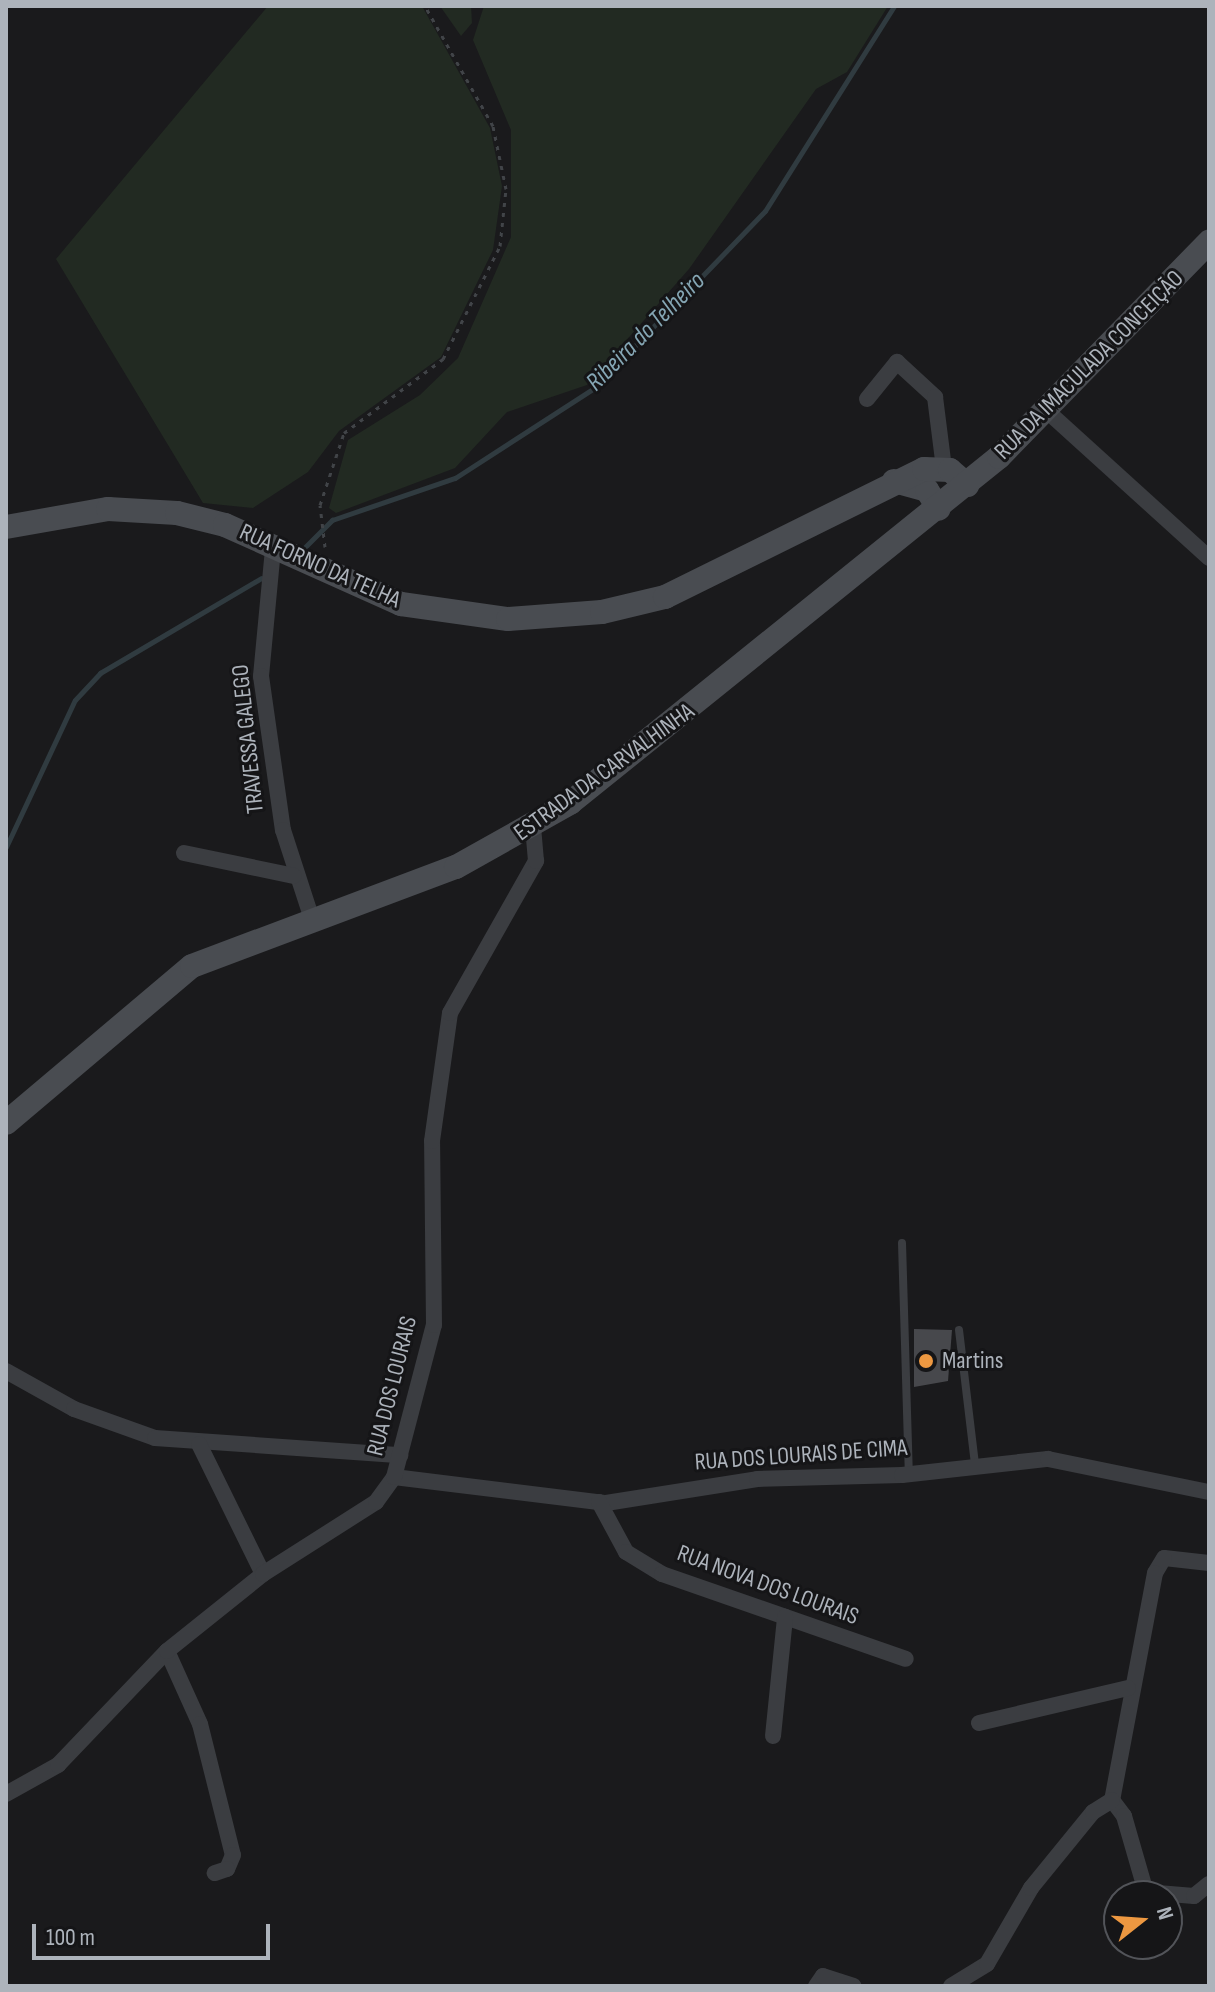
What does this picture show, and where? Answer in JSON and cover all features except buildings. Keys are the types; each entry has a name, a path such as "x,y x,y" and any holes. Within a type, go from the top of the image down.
{"main road":[{"name":"RUA DA IMACULADA CONCEIÇÃO","path":"967,485 1047,411 1209,242"},
{"name":"RUA FORNO DA TELHA","path":"6,527 84,511 145,509 225,525 401,604 470,619 602,612 689,587 894,481 941,468"},
{"path":"894,481 933,499 941,468 967,485"},
{"name":"ESTRADA DA CARVALHINHA","path":"6,1123 173,977 312,919 432,876 533,828 933,499 967,485"}],"street":[{"path":"867,399 897,362 935,397 941,468"},
{"path":"1047,411 1209,558"},
{"name":"TRAVESSA GALEGO","path":"273,549 261,676 294,876 312,919"},
{"name":"RUA DOS LOURAIS","path":"6,1794 58,1765 167,1651 263,1574 376,1502 394,1477 434,1325 432,1141 450,1013 536,861 533,828"},
{"path":"184,853 294,876"},
{"path":"6,1371 74,1409 155,1438 199,1444 400,1455"},
{"path":"199,1444 263,1574"},
{"name":"RUA DOS LOURAIS DE CIMA","path":"394,1477 599,1502 757,1479 909,1473 1048,1459 1209,1492"},
{"name":"RUA NOVA DOS LOURAIS","path":"599,1502 626,1552 662,1574 906,1659"},
{"path":"1209,1563 1173,1556 1159,1563 1128,1688 1112,1800 1124,1816 1146,1892 1194,1896 1209,1884"},
{"path":"773,1736 785,1617"},
{"path":"167,1651 200,1724 233,1855 215,1873"},
{"path":"979,1723 1128,1688"},
{"path":"951,1986 987,1964 1031,1888 1093,1812 1112,1800"},
{"path":"816,1986 823,1976 853,1986"}],"lane":[{"path":"902,1243 909,1473"},
{"path":"959,1330 975,1464"}],"path":[{"path":"329,574 320,505 344,433 443,359 500,246 506,189 493,126 425,6"}],"shaded area":[{"path":"268,6 422,6 490,128 502,186 493,250 441,357 339,431 308,472 253,508 203,503 56,259"},
{"path":"440,6 471,6 472,23 461,36"},
{"path":"484,6 888,6 847,72 816,89 689,269 587,385 507,412 455,468 336,513 329,508 348,440 420,395 458,358 511,237 511,130 473,40"}],"waterway":[{"name":"Ribeira do Telheiro","path":"304,548 332,520 455,478 594,388 765,211 894,6"},
{"name":"Ribeira do Telheiro","path":"6,847 75,700 100,673 261,578"}],"place":[{"name":"Martins","path":"926,1361"}]}
